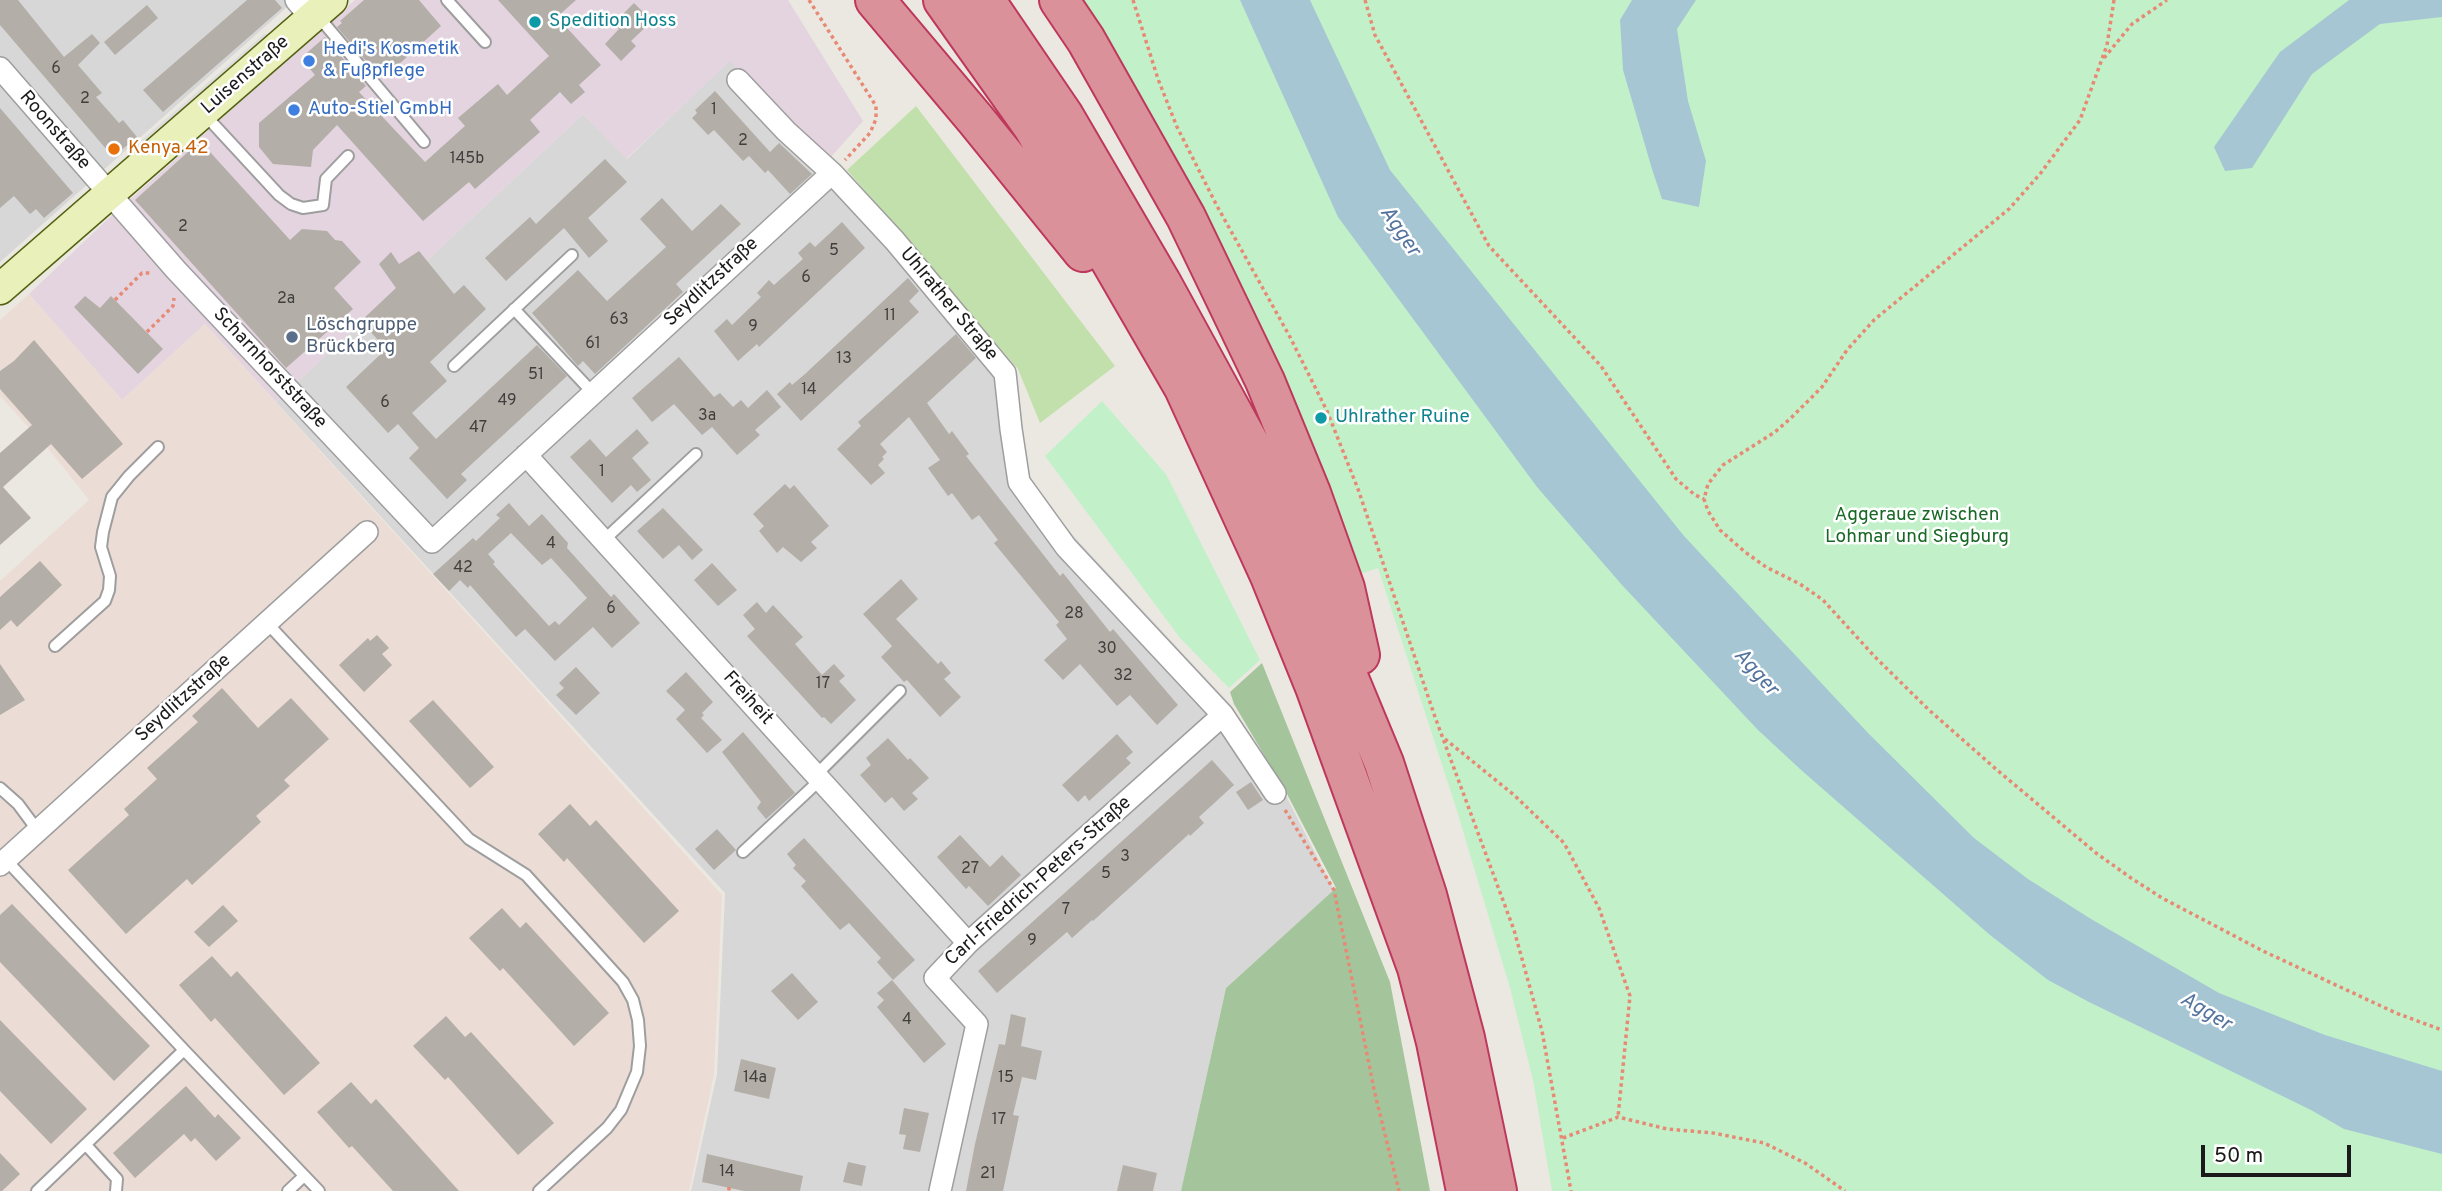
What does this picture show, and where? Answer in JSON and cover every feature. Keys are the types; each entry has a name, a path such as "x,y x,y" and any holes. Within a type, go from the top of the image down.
{"highway":[{"path":"875,0 976,120 1083,254 1225,510 1270,576"},
{"path":"943,0 1033,127 1184,388 1270,576 1315,687 1417,968 1436,1042 1466,1191"},
{"path":"985,0 1064,116 1161,282 1258,459 1384,763 1427,895 1465,1038 1497,1191"},
{"path":"1059,0 1086,40 1186,217 1265,380 1311,493 1345,588 1384,763"}],"main road":[{"name":"Luisenstraße","path":"0,289 203,113 314,8"}],"street":[{"name":"Roonstraße","path":"0,68 109,194"},
{"name":"Uhlrather Straße","path":"738,80 786,131 838,167 895,241 1005,373 1019,482 1066,547 1223,715 1275,793"},
{"name":"Seydlitzstraße","path":"432,542 838,167"},
{"name":"Scharnhorststraße","path":"109,194 176,270 432,542"},
{"name":"Freiheit","path":"526,455 968,943"},
{"name":"Seydlitzstraße","path":"3,862 367,532"},
{"name":"Carl-Friedrich-Peters-Straße","path":"940,1191 977,1024 935,978 968,943 1223,715"}],"lane":[{"path":"447,0 485,42"},
{"path":"314,8 424,142"},
{"path":"203,113 279,195 291,204 303,208 323,205 326,179 348,156"},
{"path":"454,366 572,255"},
{"path":"514,309 593,393"},
{"path":"55,646 105,601 110,576 101,547 112,497 158,447"},
{"path":"604,540 696,454"},
{"path":"267,623 469,839 526,875 623,982 632,1000 638,1020 639,1046 637,1072 625,1102 607,1128 539,1191"},
{"path":"743,852 900,691"},
{"path":"0,788 19,804 38,831"},
{"path":"3,862 319,1191"},
{"path":"37,1191 184,1051"},
{"path":"86,1144 117,1179 116,1191"},
{"path":"288,1191 304,1176"}],"path":[{"path":"809,0 876,106 876,120 870,133 838,167"},
{"path":"1365,0 1375,35 1489,246 1601,366 1676,479 1704,499"},
{"path":"2113,0 2112,23 2100,66 2080,120 2069,138 2009,209 1874,320 1847,350 1822,387 1791,418 1775,432 1723,465 1708,484 1704,499 1720,530 1766,567 1800,584 1823,600 1875,657 1929,710 2096,853 2183,909 2263,951 2396,1013 2442,1030"},
{"path":"2100,66 2106,54 2132,24 2167,0"},
{"path":"115,300 142,274 176,270 173,306 147,332"},
{"path":"1443,737 1514,795 1564,843 1599,908 1630,996 1618,1117"},
{"path":"1275,793 1334,890 1375,1094 1399,1191"},
{"path":"1571,1191 1562,1138 1618,1117 1667,1129 1713,1133 1764,1143 1805,1163 1845,1191"}],"shaded area":[{"path":"0,0 295,0 0,262"},
{"path":"355,0 788,0 863,121 830,158 792,125 730,61 626,159 583,114 276,402 205,324 122,400 29,294 108,219"},
{"path":"264,34 272,34 139,151 137,144"},
{"path":"730,60 792,125 1013,374 1026,479 1078,541 1231,705 1286,796 1334,890 1226,988 1181,1191 691,1191 717,1074 725,893 276,402 583,114 627,159"},
{"path":"29,294 122,400 205,324 722,895 714,1075 689,1191 0,1191 0,581 89,500 51,452 0,396 0,320"}],"green space":[{"name":"Aggeraue zwischen Lohmar und Siegburg","path":"1059,0 2442,0 2442,1191 1552,1191 1533,1080 1510,988 1457,811 1378,568 1348,578"},
{"path":"916,106 1115,366 1040,423 1018,369 847,170"},
{"path":"1102,401 1166,474 1260,660 1229,688 1180,638 1045,456"},
{"path":"1262,663 1390,982 1430,1191 1181,1191 1226,988 1336,888 1287,794 1234,704 1230,692"}],"water":[{"name":"Agger","path":"1240,0 1310,0 1390,170 1684,536 1868,733 1974,838 2028,879 2091,919 2219,993 2325,1035 2442,1071 2442,1154 2344,1129 2311,1110 2048,980 1990,935 1758,730 1622,585 1537,487 1338,217"},
{"path":"1632,0 1696,0 1677,29 1688,101 1706,161 1699,207 1662,199 1652,169 1623,70 1620,20"},
{"path":"2349,0 2442,0 2442,17 2380,24 2312,74 2252,168 2225,171 2214,147 2280,52"}],"building":[{"path":"0,0 18,0 64,57 92,34 100,43 78,65 102,93 96,97 119,123 123,120 137,137 113,157 0,25"},
{"path":"247,0 275,0 282,8 163,112 143,90"},
{"path":"364,0 419,0 441,26 387,75 384,71 378,75 337,27 342,23 340,21"},
{"path":"498,0 576,0 557,17 601,65 579,85 585,92 571,104 560,92 530,120 540,132 475,189 469,182 423,221 337,125 313,150 311,167 273,164 259,147 259,123 315,75 301,58 325,37 366,86 359,92 425,162 465,126 458,118 498,84 507,95 549,56"},
{"path":"634,3 652,21 631,41 636,46 621,61 605,44 619,29 614,23"},
{"path":"147,5 158,18 115,55 104,42"},
{"path":"715,91 770,152 779,143 812,174 790,194 768,170 765,173 749,156 743,161 714,130 708,135 692,118 697,113 695,110"},
{"path":"0,108 73,193 44,218 36,209 30,214 14,196 0,208"},
{"path":"200,141 290,240 302,229 327,231 335,240 342,241 361,262 334,288 353,309 286,368 135,200"},
{"path":"605,159 627,182 588,218 608,241 589,258 564,228 506,281 485,258 530,217 536,224"},
{"path":"662,198 692,231 721,204 741,224 676,284 683,292 595,374 583,361 578,366 532,313 578,270 607,301 666,247 640,219"},
{"path":"842,222 865,248 759,347 757,344 738,361 714,331 727,319 732,325 761,297 757,293 769,280 774,285 803,259 798,253 810,242 815,247"},
{"path":"419,251 454,294 464,285 486,309 430,362 447,381 412,413 436,439 537,345 567,376 461,474 467,480 447,499 409,458 419,448 398,424 388,433 346,387 386,349 361,321 396,288 379,264 391,252 399,264"},
{"path":"908,278 919,291 909,301 919,312 801,421 777,394 790,382 792,385 805,374"},
{"path":"85,296 100,308 111,296 163,349 138,374 74,307"},
{"path":"956,334 976,358 927,403 949,434 952,431 969,454 966,456 1060,576 1063,573 1110,632 1113,629 1178,705 1157,725 1130,695 1117,706 1080,664 1063,680 1044,660 1067,639 1056,625 1059,622 994,543 998,540 979,515 972,520 952,493 948,496 928,468 940,460 909,417 880,444 887,452 878,465 885,473 871,485 837,449 861,426 858,422"},
{"path":"34,340 123,444 82,479 51,444 3,487 31,518 0,545 0,453 32,425 0,389 0,371"},
{"path":"679,357 714,397 720,393 733,407 741,400 748,408 767,390 781,407 755,430 760,435 737,455 712,427 702,435 674,404 652,422 632,398"},
{"path":"637,429 649,443 632,458 651,480 637,492 631,485 612,503 570,457 590,439 606,457"},
{"path":"785,484 790,489 794,485 829,526 811,542 817,548 801,562 783,547 777,553 759,531 764,526 753,514"},
{"path":"509,503 529,526 542,514 568,543 567,548 611,597 614,594 640,623 612,648 593,627 555,661 525,629 516,637 470,585 468,588 460,580 449,591 433,574 473,538 476,541 500,518 496,515","holes":["511,533 542,565 551,558 587,598 559,625 555,621 549,626 493,564 495,562 488,554"]},
{"path":"663,508 703,550 692,560 679,545 663,559 637,531"},
{"path":"40,561 62,585 17,627 11,620 0,630 0,597"},
{"path":"712,563 737,590 718,606 694,580"},
{"path":"901,579 918,599 896,619 938,664 941,661 951,673 944,679 961,697 940,717 907,680 904,682 881,657 892,646 863,614"},
{"path":"757,602 766,613 773,605 803,637 795,644 822,675 834,664 845,676 839,681 856,700 831,724 822,718 747,636 755,629 743,615"},
{"path":"377,635 389,648 382,654 392,665 364,692 339,665 368,638 370,641"},
{"path":"0,664 25,700 0,715"},
{"path":"576,667 600,693 576,715 556,695 564,688 559,683"},
{"path":"686,672 713,702 702,713 704,715 701,718 722,740 707,753 676,719 685,710 666,691"},
{"path":"222,688 258,728 291,698 329,739 284,780 290,786 256,816 261,822 192,885 187,879 126,934 68,870 129,815 124,809 157,779 147,768 198,722 192,716"},
{"path":"433,700 494,767 470,788 409,721"},
{"path":"743,732 795,793 766,819 757,808 761,802 722,752"},
{"path":"1117,734 1133,752 1126,758 1131,763 1089,801 1085,795 1078,802 1062,785"},
{"path":"888,738 929,778 912,793 918,799 904,811 892,797 885,803 860,775 871,765 866,758"},
{"path":"1212,760 1234,785 1199,817 1204,823 1093,921 1072,938 1067,932 997,993 978,971"},
{"path":"1251,782 1263,800 1248,810 1236,792"},
{"path":"570,804 590,826 596,820 679,911 644,943 567,858 564,862 538,834"},
{"path":"717,829 736,850 714,870 695,849"},
{"path":"960,835 990,867 1002,855 1021,875 988,906 969,886 966,889 937,857"},
{"path":"804,838 915,960 893,980 877,962 881,958 849,923 840,930 801,886 806,881 793,868 796,865 787,854"},
{"path":"12,904 150,1046 114,1081 0,962 0,915"},
{"path":"223,905 238,921 209,947 194,932"},
{"path":"502,908 520,928 526,922 609,1013 574,1046 503,968 500,971 469,938"},
{"path":"212,956 231,977 237,971 320,1063 284,1095 215,1018 211,1022 179,985"},
{"path":"792,973 818,1002 798,1020 771,991"},
{"path":"892,980 946,1044 924,1063 877,1007 884,1000 877,993"},
{"path":"1011,1014 1026,1018 1021,1046 1042,1051 1036,1080 1022,1077 1013,1115 1019,1116 1003,1191 966,1191 999,1044 1005,1045"},
{"path":"446,1016 465,1037 471,1032 554,1123 518,1155 448,1077 445,1080 413,1046"},
{"path":"0,1020 87,1109 51,1144 0,1091"},
{"path":"741,1059 776,1068 769,1099 734,1091"},
{"path":"351,1082 371,1104 376,1099 459,1191 393,1191 352,1146 349,1148 317,1112"},
{"path":"186,1086 215,1118 218,1114 241,1138 216,1161 195,1138 191,1142 184,1134 135,1178 113,1153"},
{"path":"904,1108 929,1113 920,1152 903,1149 906,1135 899,1134"},
{"path":"0,1153 20,1174 2,1191 0,1191"},
{"path":"707,1154 803,1176 800,1191 744,1191 702,1182"},
{"path":"848,1162 866,1166 862,1186 843,1182"},
{"path":"1123,1165 1157,1173 1153,1191 1117,1191"}],"place":[{"name":"Spedition Hoss","path":"535,22"},
{"name":"Hedi's Kosmetik & Fußpflege","path":"309,61"},
{"name":"Auto-Stiel GmbH","path":"294,110"},
{"name":"Kenya 42","path":"114,149"},
{"name":"Löschgruppe Brückberg","path":"292,337"},
{"name":"Uhlrather Ruine","path":"1321,418"}]}
